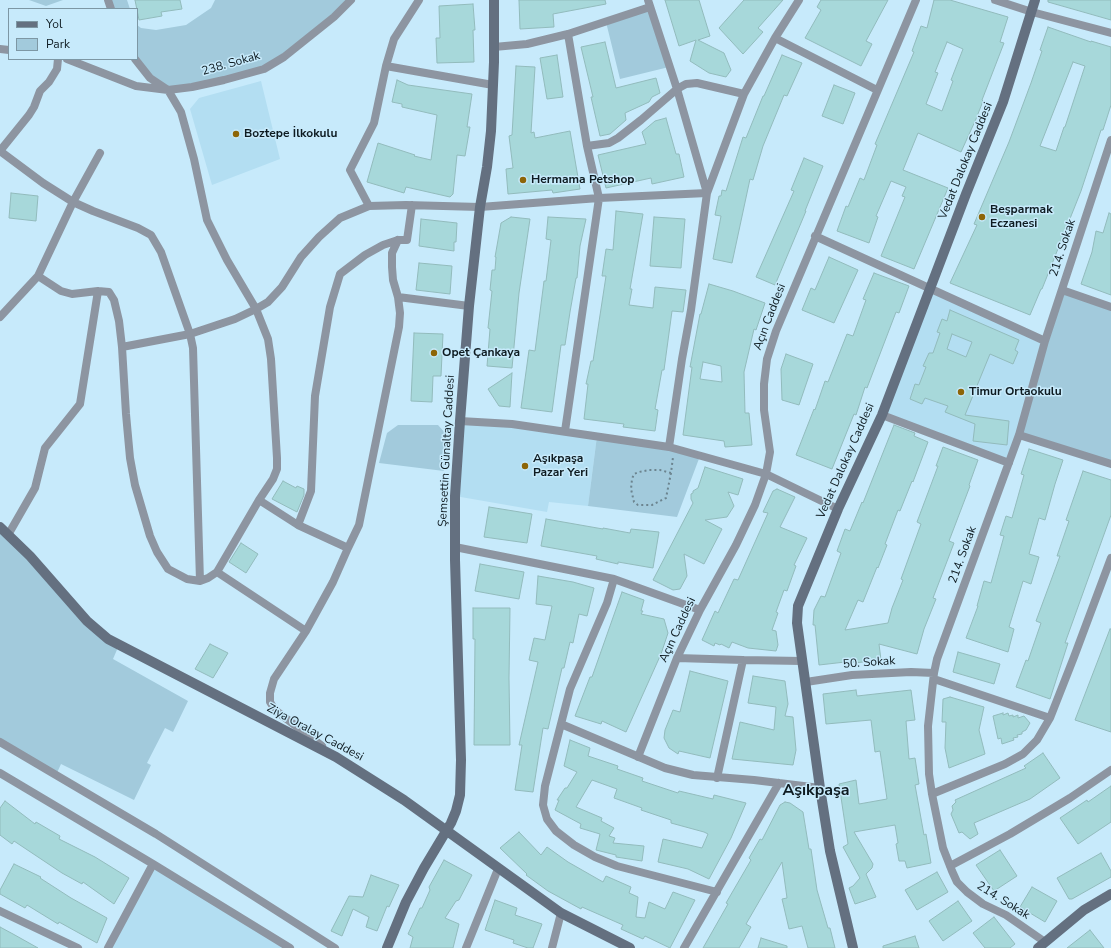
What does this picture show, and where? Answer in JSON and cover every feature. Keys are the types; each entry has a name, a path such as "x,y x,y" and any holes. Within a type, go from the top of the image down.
{"street":[{"name":"238. Sokak","path":"69,60 136,86 168,90 192,87 264,69 284,57 334,17 350,0"},
{"path":"370,206 350,170 374,123 386,66 394,39 419,0"},
{"name":"Şemsettin Günaltay Caddesi","path":"387,948 406,902 447,830 456,811 460,795 461,779 455,496 469,306 480,208 487,167 493,85 494,0"},
{"path":"672,448 682,359 693,297 707,193 744,94 775,38 799,0"},
{"name":"Açın Caddesi","path":"638,757 677,658 700,610 756,505 766,474 770,452 764,410 764,384 767,359 776,331 815,236 916,0"},
{"path":"995,0 1032,12 1111,33"},
{"name":"Vedat Dalokay Caddesi","path":"853,948 830,851 797,623 798,606 838,509 882,415 966,194 1004,102 1035,0"},
{"path":"494,47 527,44 568,34 649,3 677,89 707,193"},
{"path":"565,431 599,198 568,34"},
{"path":"775,38 877,90"},
{"path":"58,60 57,69 40,91 34,107 0,151 43,183 73,202 138,228 151,235 161,252 190,334 193,348 200,581"},
{"path":"38,276 61,291 72,294 98,291 109,292 114,300 119,321 122,347 130,458 135,485 150,536 157,552 168,568 188,579 200,581 208,578 217,572 277,469 271,359 268,339 256,309 226,260 207,220 194,159 181,112 168,90 150,78 136,60"},
{"path":"386,66 493,85"},
{"path":"588,146 609,143 618,138 677,89 686,84 697,83 744,94"},
{"name":"214. Sokak","path":"1041,945 1006,915 983,904 957,882 943,848 932,794 928,749 928,726 937,659 1019,435 1045,340 1111,140"},
{"path":"1,314 38,276 73,202 100,153"},
{"path":"122,347 190,334 235,319 256,309 268,302 282,287 301,258 319,237 340,218 370,206 412,205 480,208 599,198 707,193"},
{"path":"298,525 311,491 313,480 315,396 330,307 340,274 365,255 383,245 398,240 406,240 412,205"},
{"path":"815,236 1045,340"},
{"path":"336,757 283,716 270,702 270,693 274,679 306,631 333,582 359,525 398,335 400,313 398,297 393,280 392,253 398,240"},
{"path":"1062,290 1111,308"},
{"path":"8,535 35,488 45,448 80,404 98,291"},
{"path":"398,297 469,306"},
{"path":"882,415 1009,463"},
{"path":"460,421 512,424 672,448 766,474 838,509"},
{"path":"1019,435 1111,464"},
{"path":"259,500 298,525 348,548"},
{"name":"Ziya Oralay Caddesi","path":"0,528 30,556 87,621 108,639 336,757 404,800 561,913 630,948"},
{"path":"455,548 614,578 700,610"},
{"path":"932,794 1005,764 1023,754 1037,740 1050,718 1111,558"},
{"path":"217,572 306,631"},
{"path":"614,578 607,603 570,689 545,786 543,805 547,819 556,831 574,845 595,858 617,866 717,892"},
{"path":"677,658 802,661"},
{"path":"717,778 743,660"},
{"name":"50. Sokak","path":"806,682 852,675 911,672 934,676 1050,718"},
{"path":"561,724 665,768 693,775 820,788"},
{"path":"0,742 156,834 335,948"},
{"path":"950,866 1010,834 1063,802 1111,770"},
{"path":"0,773 290,948"},
{"path":"684,948 779,783"},
{"path":"108,948 153,864"},
{"path":"466,948 498,868"},
{"path":"1041,945 1084,910 1111,894"},
{"path":"0,911 78,948"},
{"path":"552,948 561,913"}],"path":[{"path":"670,473 649,470 634,474 631,489 634,502 638,505 652,505 666,498 670,473 672,448"}],"shaded area":[{"name":"Boztepe İlkokulu","path":"261,81 280,159 212,185 190,109 199,98"},
{"name":"Timur Ortaokulu","path":"930,288 1045,341 1009,463 882,415"},
{"name":"Aşıkpaşa Pazar Yeri","path":"460,421 597,436 588,506 549,502 547,512 455,496"},
{"path":"153,864 290,948 108,948"}],"green space":[{"path":"29,0 63,0 46,6"},
{"path":"108,0 127,0 130,8 111,8"},
{"path":"215,0 351,0 264,69 168,90 150,78 138,60 138,26 141,28 156,30 186,25 211,8"},
{"path":"650,7 669,67 620,79 606,22"},
{"path":"1062,290 1111,307 1111,464 1019,435"},
{"path":"398,425 438,425 446,434 444,471 379,463 387,433"},
{"path":"597,436 700,456 677,517 588,506"},
{"path":"0,528 87,621 119,645 113,659 188,701 173,732 165,728 147,763 151,765 134,800 61,764 56,775 0,742"}],"building":[{"path":"135,0 180,0 182,9 161,12 162,16 139,20 138,8 137,8"},
{"path":"519,0 605,0 606,4 553,14 554,27 520,29"},
{"path":"665,0 699,0 710,36 698,40 724,53 731,70 726,77 709,73 690,61 696,40 679,46"},
{"path":"744,0 783,0 758,28 763,32 743,54 719,28"},
{"path":"821,0 888,0 866,41 872,44 861,66 805,38 821,10 817,7"},
{"path":"934,0 950,0 1008,17 1000,42 1004,43 976,119 961,152 918,133 903,170 948,188 914,269 881,256 905,197 902,196 906,187 891,181 876,216 878,217 869,243 837,231 846,206 848,207 860,178 864,180 877,145 875,144 914,52 912,51 921,26 927,28","holes":["947,42 963,49 951,80 953,81 942,111 926,104 938,73 935,72"]},
{"path":"1048,0 1111,0 1111,20 1048,2"},
{"path":"473,4 475,30 473,30 474,62 437,63 436,38 440,38 439,6"},
{"path":"1048,27 1091,42 1111,47 1111,105 1103,130 1101,130 1081,191 1042,289 1030,315 950,283 977,225 974,224 1009,142 1042,51 1040,50","holes":["1073,62 1085,66 1056,151 1040,146"]},
{"path":"605,42 616,88 656,78 660,93 652,97 649,102 625,113 626,120 610,134 600,136 591,97 593,97 581,47"},
{"path":"557,55 563,97 547,99 540,58"},
{"path":"782,55 802,63 787,96 784,95 763,146 753,180 750,179 732,263 713,259 721,216 715,215 719,196 721,196 722,190 726,191 743,137 746,138"},
{"path":"516,66 535,67 531,133 534,132 535,138 570,131 580,189 553,193 552,190 508,194 506,169 513,168 509,136 512,135"},
{"path":"397,80 408,85 472,94 467,127 470,127 465,156 457,155 453,194 450,197 406,187 404,193 367,182 378,143 415,155 414,156 431,160 437,115 402,107 402,104 392,102"},
{"path":"834,85 855,93 843,124 822,116"},
{"path":"666,118 676,154 679,154 684,177 652,184 651,178 606,188 598,155 646,144 642,132 655,121"},
{"path":"804,158 823,166 775,285 756,277 794,191 791,190"},
{"path":"11,193 38,196 36,221 9,218"},
{"path":"616,211 643,214 630,289 632,289 629,305 653,308 655,287 686,290 683,312 672,311 664,370 662,370 655,409 658,410 655,431 623,427 624,424 584,419 588,384 586,384 591,361 593,361 606,276 602,276 606,249 613,250"},
{"path":"1109,213 1111,214 1111,295 1081,284 1092,252 1096,231 1103,233"},
{"path":"511,217 530,219 519,293 512,368 487,366 492,270 495,270 495,257 501,223"},
{"path":"548,217 586,219 580,246 577,278 565,345 561,345 552,412 521,408 529,350 535,351 544,281 546,281 551,240 546,239"},
{"path":"654,217 685,219 681,268 650,266"},
{"path":"421,219 457,223 454,251 419,246"},
{"path":"829,257 858,270 834,323 802,310 811,288 815,290"},
{"path":"419,263 452,266 450,294 416,290"},
{"path":"874,273 909,286 899,313 896,312 867,388 865,387 856,415 854,414 832,469 796,455 814,409 815,410 825,381 828,382 847,334 853,336 866,300 863,299"},
{"path":"709,284 765,303 756,330 754,329 744,372 745,413 749,413 752,445 725,447 724,441 683,435 692,367 690,367","holes":["703,362 721,366 722,382 700,379"]},
{"path":"950,310 1019,340 1015,350 1018,352 1013,364 990,354 965,415 1009,421 1007,445 973,441 975,424 945,412 948,406 925,398 922,404 910,399 915,384 919,385 926,367 923,366 929,353 933,353 940,333 937,332 942,319 947,321","holes":["952,334 972,342 966,357 947,349"]},
{"path":"414,333 443,334 441,376 433,376 432,402 411,401"},
{"path":"786,354 813,364 799,405 782,400 781,369"},
{"path":"512,373 510,407 499,406 488,389"},
{"path":"894,425 915,433 914,436 928,442 913,482 912,481 900,511 898,510 885,544 887,545 863,602 858,600 845,630 888,623 903,580 901,579 921,524 917,522 938,466 936,466 943,447 978,460 969,485 970,486 949,541 954,543 933,598 936,599 924,629 917,654 879,644 881,660 819,665 815,625 813,625 814,610 821,596 825,597 841,553 837,551 845,529 850,531 862,502 863,503"},
{"path":"1029,449 1063,460 1045,520 1039,518 1029,554 1039,557 1031,584 1023,581 1009,627 1014,629 1008,652 966,638 978,606 984,581 991,583 1004,536 1000,535 1006,516 1012,518 1024,475 1021,474"},
{"path":"705,467 743,479 738,495 728,492 734,506 727,517 705,520 722,529 704,564 684,554 687,576 680,589 673,590 653,580 693,503 691,494 698,488"},
{"path":"1083,471 1111,480 1111,515 1065,643 1068,643 1050,699 1016,687 1026,660 1028,661 1041,623 1036,621 1060,556 1057,556 1069,521 1066,520"},
{"path":"283,481 296,488 297,486 304,489 304,495 297,512 272,499"},
{"path":"777,489 795,497 780,527 807,538 794,565 796,566 787,591 784,590 776,612 778,613 772,630 776,631 778,645 776,651 748,648 732,642 729,648 715,643 714,646 702,640 715,611 718,613 734,579 738,580 768,513 763,512 773,491"},
{"path":"489,507 532,514 527,543 484,537"},
{"path":"546,519 630,533 631,529 659,532 653,568 618,562 618,564 596,559 597,556 541,546"},
{"path":"241,543 258,554 246,573 229,562"},
{"path":"480,564 524,572 519,599 475,591"},
{"path":"538,576 573,582 594,588 587,616 579,614 573,643 570,642 564,668 562,668 548,729 543,728 533,792 515,790 522,745 519,745 538,662 529,660 534,638 545,640 552,606 536,604"},
{"path":"622,592 644,600 641,611 643,611 641,614 664,619 668,633 661,654 626,732 602,721 601,724 575,716 590,677 592,677"},
{"path":"473,608 510,608 510,745 474,745 475,639 473,639"},
{"path":"1111,629 1111,732 1075,720"},
{"path":"210,644 228,653 213,678 195,669"},
{"path":"958,652 1000,664 994,684 953,672"},
{"path":"690,671 728,681 710,758 679,751 678,754 669,748 664,738 665,730 673,710 680,712"},
{"path":"753,676 785,681 788,704 785,716 793,717 796,750 793,765 732,759 740,722 774,730 776,707 748,703"},
{"path":"856,690 857,696 911,690 915,720 906,721 909,759 915,758 919,784 915,785 924,835 926,834 931,863 907,868 905,861 899,861 895,825 854,832 873,864 872,868 866,874 876,897 855,904 849,888 853,886 860,878 843,847 848,844 839,784 856,780 859,804 887,799 880,751 875,752 871,720 826,724 823,694"},
{"path":"950,697 984,707 979,730 985,754 949,768 945,748 946,722 942,722 943,699"},
{"path":"1003,713 1003,715 1008,713 1009,716 1013,715 1013,717 1018,715 1018,718 1024,716 1030,723 1022,734 1013,738 1014,740 1002,744 1001,738 998,739 993,716"},
{"path":"570,740 590,748 588,756 618,766 617,769 643,778 642,781 678,793 679,791 713,799 714,795 746,803 731,838 709,879 688,869 658,862 663,839 702,848 708,834 671,823 671,820 641,810 642,808 614,798 617,789 592,780 576,807 602,818 601,821 614,828 609,836 615,838 613,843 644,846 642,861 616,857 616,855 596,850 600,834 580,828 581,824 555,810 559,800 557,800 577,772 564,766"},
{"path":"1043,753 1060,778 1030,799 974,823 978,834 970,839 962,832 959,833 951,814 953,810 952,806 956,802 955,800 1026,768 1024,766"},
{"path":"1111,786 1111,822 1078,844 1060,818 1087,800 1088,802"},
{"path":"5,801 35,824 36,822 60,836 59,839 95,857 129,878 114,904 83,882 82,884 62,873 14,841 12,844 0,835 0,808"},
{"path":"785,802 790,803 803,812 809,849 811,849 817,890 835,948 808,948 802,926 789,929 782,899 787,898 782,862 746,924 751,927 739,948 703,948 728,904 726,903 751,860 749,858 760,839 762,840 780,805"},
{"path":"519,832 541,855 547,847 568,862 603,882 606,876 631,887 629,893 638,897 636,917 645,918 649,902 665,909 673,892 695,900 670,948 645,936 643,939 621,929 623,925 582,907 581,909 548,891 526,875 527,874 500,848"},
{"path":"1000,850 1017,876 994,891 976,865"},
{"path":"1101,853 1111,871 1111,877 1072,899 1069,899 1057,878"},
{"path":"444,860 472,875 459,900 456,901 445,918 459,924 453,948 410,948 413,937 408,934 420,908 422,908 430,890 429,887"},
{"path":"14,864 41,877 40,878 71,898 107,918 97,943 59,922 58,924 27,905 25,908 0,894 0,890"},
{"path":"937,872 948,892 917,910 905,890"},
{"path":"371,875 399,885 389,907 387,906 377,931 366,927 369,917 353,909 342,936 331,931 349,896 363,897"},
{"path":"1032,887 1057,901 1045,922 1020,907"},
{"path":"495,900 517,908 515,915 542,924 533,948 528,948 513,943 514,940 485,930"},
{"path":"958,901 972,921 943,941 929,921"},
{"path":"994,917 1015,944 1010,948 985,948 973,933"},
{"path":"0,927 13,934 38,948 0,948"},
{"path":"1090,930 1104,948 1067,948"},
{"path":"915,936 919,948 883,948 883,946"},
{"path":"761,938 787,946 787,948 758,948"}],"place":[{"name":"Boztepe İlkokulu","path":"236,134"},
{"name":"Hermama Petshop","path":"523,180"},
{"name":"Beşparmak Eczanesi","path":"982,217"},
{"name":"Opet Çankaya","path":"434,353"},
{"name":"Timur Ortaokulu","path":"961,392"},
{"name":"Aşıkpaşa Pazar Yeri","path":"525,466"}],"district":[{"name":"Aşıkpaşa","path":"816,791"}]}
